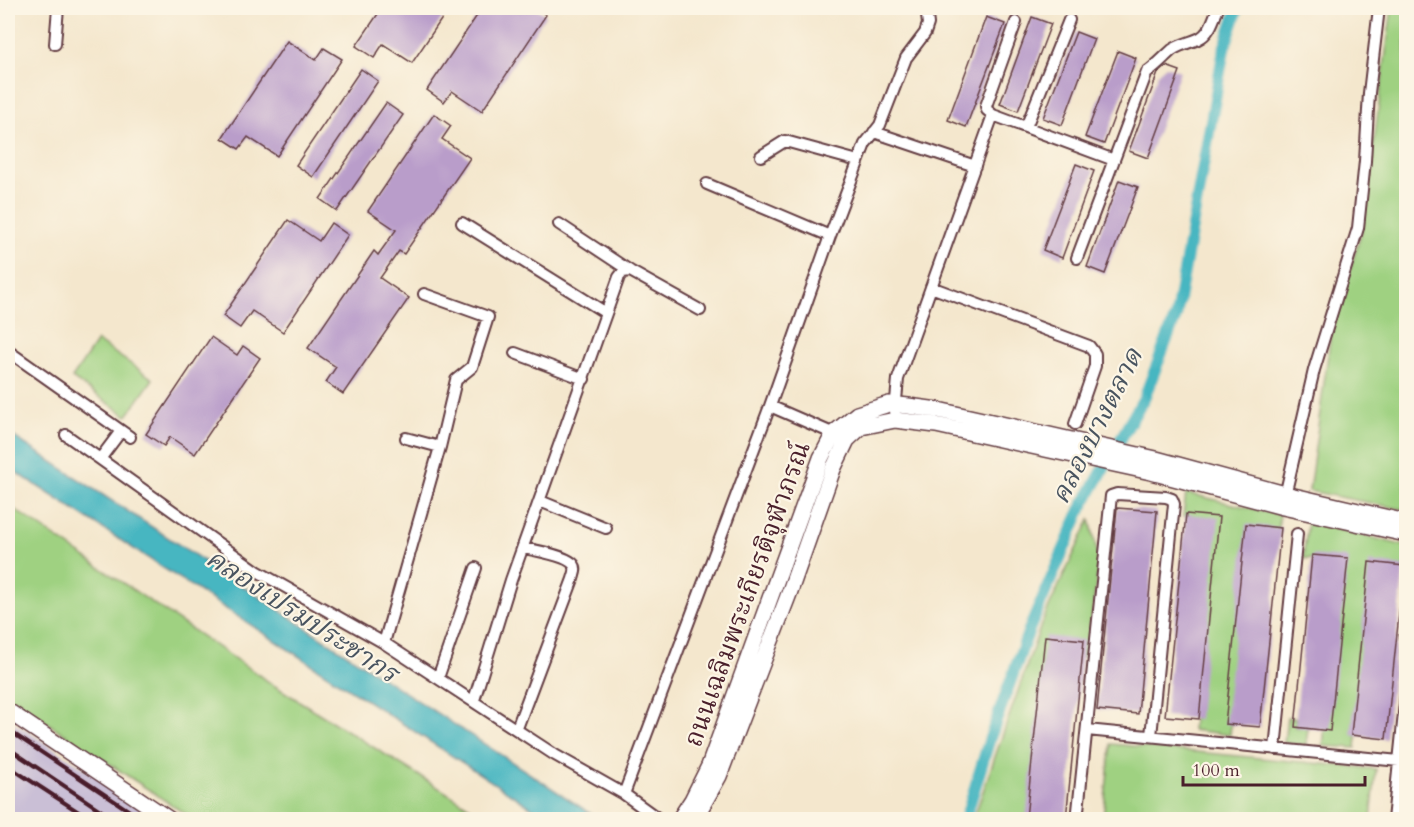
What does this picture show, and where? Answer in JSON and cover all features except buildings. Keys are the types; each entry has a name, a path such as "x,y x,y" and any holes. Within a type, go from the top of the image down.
{"street":[{"path":"55,44 58,8"},
{"path":"624,795 770,406 858,161 865,144 887,109 906,58 925,33 928,24 926,8"},
{"path":"1077,258 1147,72 1171,51 1205,35 1218,8"},
{"path":"1284,501 1314,370 1358,228 1369,93 1379,8"},
{"path":"1026,127 1069,20"},
{"path":"1016,22 986,106 987,110 993,115 1114,160"},
{"path":"895,412 898,379 993,115"},
{"path":"874,132 975,166"},
{"path":"761,156 785,141 858,161"},
{"path":"707,184 830,236"},
{"path":"462,223 606,313"},
{"path":"559,225 630,271 700,310"},
{"path":"474,700 523,548 606,313 620,277 623,272 630,271"},
{"path":"931,287 1089,346 1095,354 1095,366 1074,424"},
{"path":"384,643 440,447 456,380 472,368 488,317 424,294"},
{"path":"8,351 125,434 100,459"},
{"path":"515,353 584,379"},
{"path":"770,406 840,436"},
{"name":"ถนนเฉลิมพระเกียรติจุฬาภรณ์","path":"679,819 692,800 709,766 821,458 840,436 895,412 936,425 1061,445 1154,465 1407,534"},
{"path":"66,435 257,571 384,643 555,755 660,819"},
{"name":"ถนนเฉลิมพระเกียรติจุฬาภรณ์","path":"694,819 719,776 790,591 833,469 840,436"},
{"path":"406,438 440,447"},
{"path":"1077,819 1111,496 1117,494 1166,497 1172,499 1174,504 1151,736"},
{"path":"540,501 606,528"},
{"name":"ถนนเฉลิมพระเกียรติจุฬาภรณ์","path":"1284,501 1407,522"},
{"path":"1275,748 1297,534"},
{"path":"517,728 575,569 572,563 564,559 523,548"},
{"path":"438,678 476,568"},
{"path":"1393,819 1407,694"},
{"path":"8,711 170,819"},
{"path":"1086,730 1399,761"}],"shaded area":[{"path":"8,719 164,819 14,819 8,815"}],"green space":[{"path":"1392,8 1406,8 1406,510 1309,491 1331,333 1362,230"},
{"path":"97,341 153,379 127,416 72,378"},
{"path":"1186,493 1280,515 1277,532 1250,530 1230,735 1192,730 1209,520 1183,516"},
{"path":"8,505 275,686 489,819 193,819 8,697"},
{"path":"1090,519 1099,562 1086,657 1048,655 1030,819 973,820 1042,622"},
{"path":"1308,522 1406,546 1406,568 1372,565 1356,748 1323,746 1341,563 1303,558"},
{"path":"1287,717 1296,718 1295,727 1308,729 1306,745 1284,743"},
{"path":"1111,744 1376,769 1371,819 1103,818"}],"water":[{"path":"8,433 599,819 549,819 8,467"}],"waterway":[{"name":"คลองบางตลาด","path":"965,820 990,738 1029,630 1082,507 1144,398 1176,316 1224,49 1238,8"}],"railway":[{"path":"8,730 143,820"},
{"path":"8,748 115,820"},
{"path":"8,766 91,820"}],"water label":[{"name":"คลองเปรมประชากร","path":"302,616"}]}
